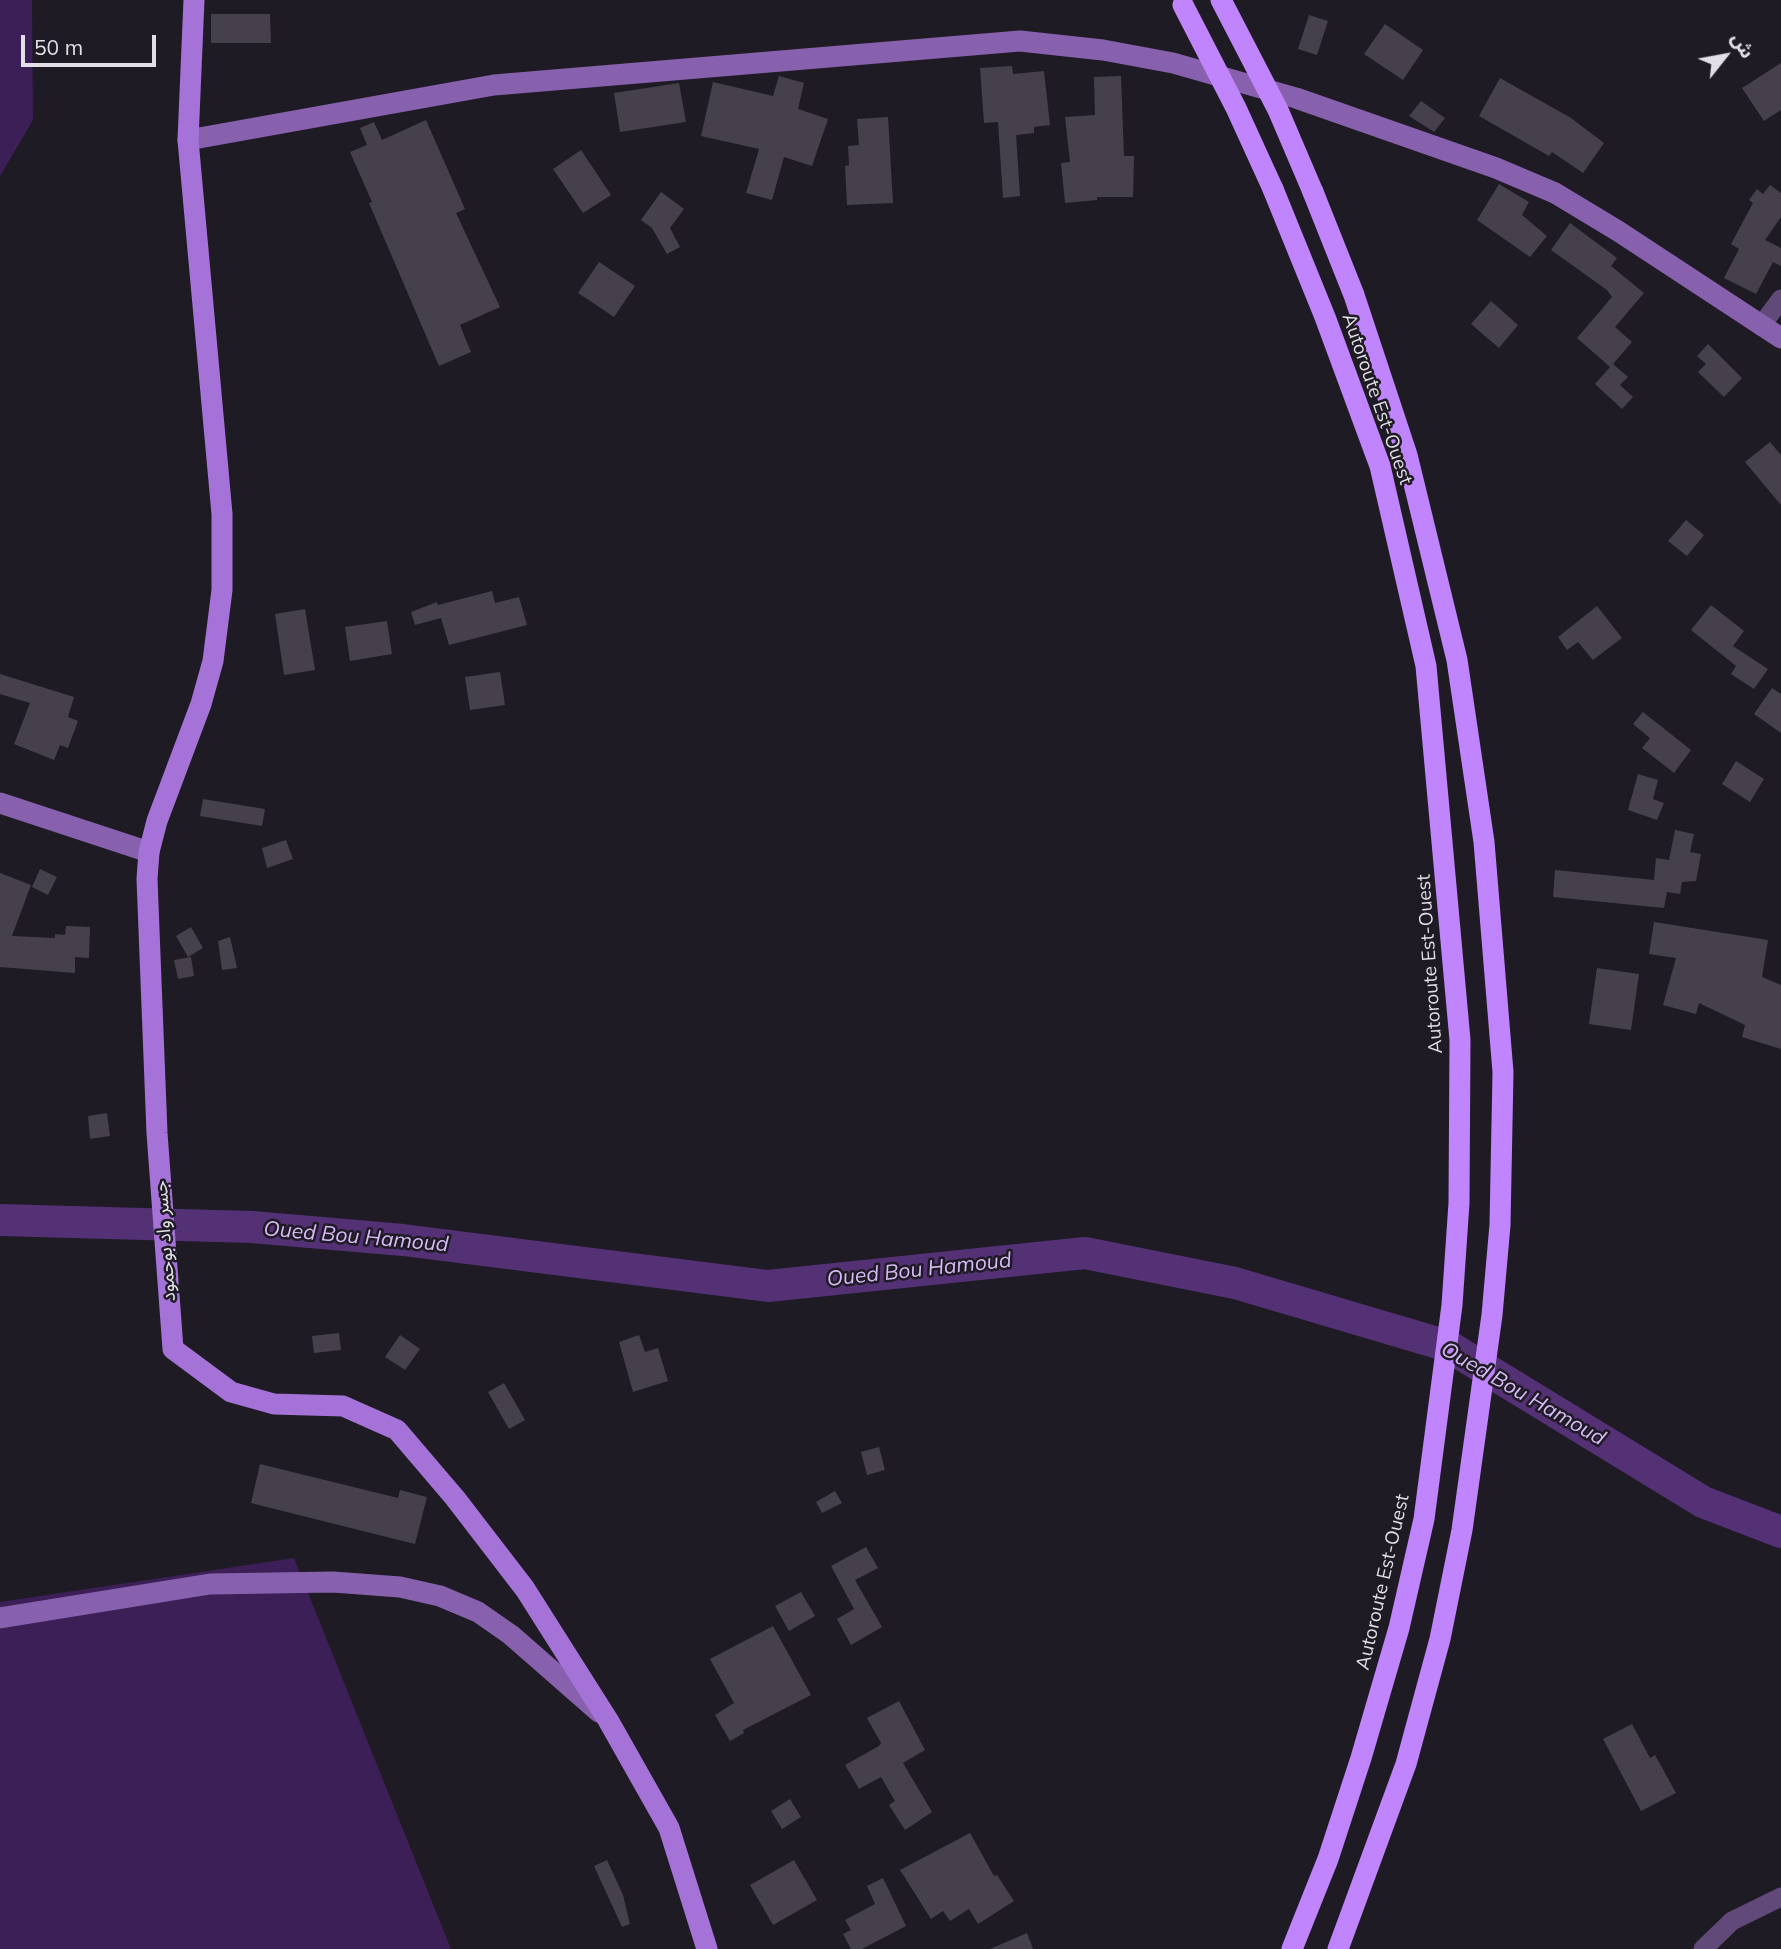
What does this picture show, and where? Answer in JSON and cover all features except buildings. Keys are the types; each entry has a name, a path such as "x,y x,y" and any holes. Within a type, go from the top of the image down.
{"highway":[{"name":"Autoroute Est-Ouest","path":"1221,0 1278,110 1313,192 1354,295 1407,455 1457,660 1483,842 1503,1072 1500,1225 1478,1432 1462,1530 1440,1639 1406,1764 1338,1949"},
{"name":"Autoroute Est-Ouest","path":"1181,2 1236,108 1273,190 1325,317 1380,466 1426,666 1460,1040 1459,1203 1452,1305 1424,1519 1399,1628 1361,1758 1328,1859 1292,1949"}],"main road":[{"name":"جسر واد بوحمود","path":"194,0 188,140 222,514 222,590 213,661 201,704 160,810 149,852 147,902 157,1133 173,1349 230,1392 274,1405 343,1406 397,1430 456,1498 525,1589 608,1720"},
{"path":"188,140 342,110 494,85 1020,41 1103,50 1173,63 1296,98 1496,168 1555,193 1781,338"},
{"path":"0,803 149,852"},
{"path":"0,1618 210,1584 333,1582 400,1587 440,1595 478,1612 520,1643 608,1720 669,1828 707,1949"}],"street":[{"path":"1760,326 1781,299"},
{"path":"1703,1949 1732,1921 1781,1897"}],"shaded area":[{"path":"0,0 32,0 33,120 0,176"},
{"path":"294,1558 451,1949 0,1949 0,1602"}],"waterway":[{"name":"Oued Bou Hamoud","path":"0,1220 252,1227 403,1240 768,1286 1085,1253 1235,1283 1448,1346 1703,1502 1781,1532"}]}
